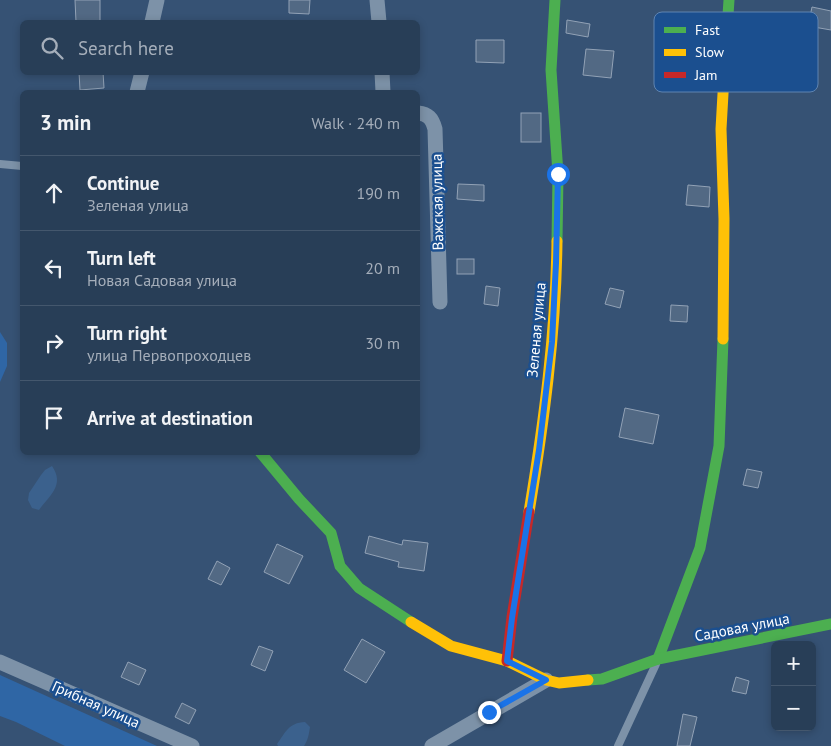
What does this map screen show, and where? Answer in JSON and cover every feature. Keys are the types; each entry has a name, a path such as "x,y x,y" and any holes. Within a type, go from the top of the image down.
{"street":[{"path":"152,20 157,0"},
{"path":"377,0 379,20"},
{"name":"Зеленая улица","path":"507,661 512,618 539,450 552,342 558,174 551,70 555,0"},
{"path":"138,90 141,75"},
{"path":"382,75 383,90"},
{"path":"658,659 700,548 719,446 723,345 724,219 721,129 723,92"},
{"name":"Важская улица","path":"420,113 425,114 433,122 435,129 440,302"},
{"path":"263,455 331,534 340,566 359,588 399,616 451,646 507,661 546,680"},
{"name":"Садовая улица","path":"546,680 559,683 602,679 658,659 831,624"},
{"name":"Грибная улица","path":"0,662 192,746"},
{"path":"432,746 546,680"}],"lane":[{"path":"0,164 20,166"},
{"path":"618,746 658,659"}],"shaded area":[{"path":"0,332 7,343 7,366 0,382"},
{"path":"52,466 57,479 54,490 39,510 32,508 28,500 29,493 45,470"},
{"path":"0,675 157,746 65,746 0,716"},
{"path":"305,722 310,727 304,746 278,746 277,744 291,726"}],"building":[{"path":"75,0 100,0 100,20 76,20"},
{"path":"289,0 310,0 309,14 289,13"},
{"path":"812,7 831,11 831,30 818,28 818,12 811,12"},
{"path":"567,20 590,24 588,37 566,33"},
{"path":"476,40 504,40 504,63 476,62"},
{"path":"586,49 614,51 611,78 583,75"},
{"path":"79,75 103,75 104,88 80,90"},
{"path":"521,113 541,113 541,142 521,142"},
{"path":"458,184 484,185 484,201 457,199"},
{"path":"688,185 710,187 709,207 686,205"},
{"path":"457,259 474,259 474,274 457,274"},
{"path":"486,286 500,288 498,306 484,304"},
{"path":"610,288 624,291 620,308 605,304"},
{"path":"671,305 688,306 687,322 670,321"},
{"path":"625,408 659,415 653,444 619,437"},
{"path":"747,469 762,472 758,488 743,485"},
{"path":"369,536 402,545 403,540 428,543 424,571 398,567 399,562 365,553"},
{"path":"277,544 303,556 289,584 264,572"},
{"path":"217,561 230,568 221,585 208,579"},
{"path":"362,639 385,652 366,683 344,670"},
{"path":"259,646 273,651 265,671 251,665"},
{"path":"128,662 146,670 139,685 121,677"},
{"path":"736,677 749,681 746,694 732,691"},
{"path":"182,703 196,710 189,724 175,717"},
{"path":"683,714 697,717 690,746 677,746"}],"traffic: fast":[{"path":"555,0 551,70 558,174 557,241"},
{"path":"728,12 729,0"},
{"path":"658,659 700,548 719,446 723,339"},
{"path":"262,455 299,499 331,533 340,566 359,588 411,622"},
{"path":"588,680 602,679 658,659 831,624"}],"traffic: slow":[{"path":"723,92 721,129 724,219 723,339"},
{"path":"529,512 540,444 552,343 557,241"},
{"path":"411,622 451,646 507,661 546,680 559,683 588,680"}],"traffic: jam":[{"path":"507,661 529,512"}],"route":[{"path":"489,712 546,680 507,661 512,618 539,450 552,342 558,174"}]}
